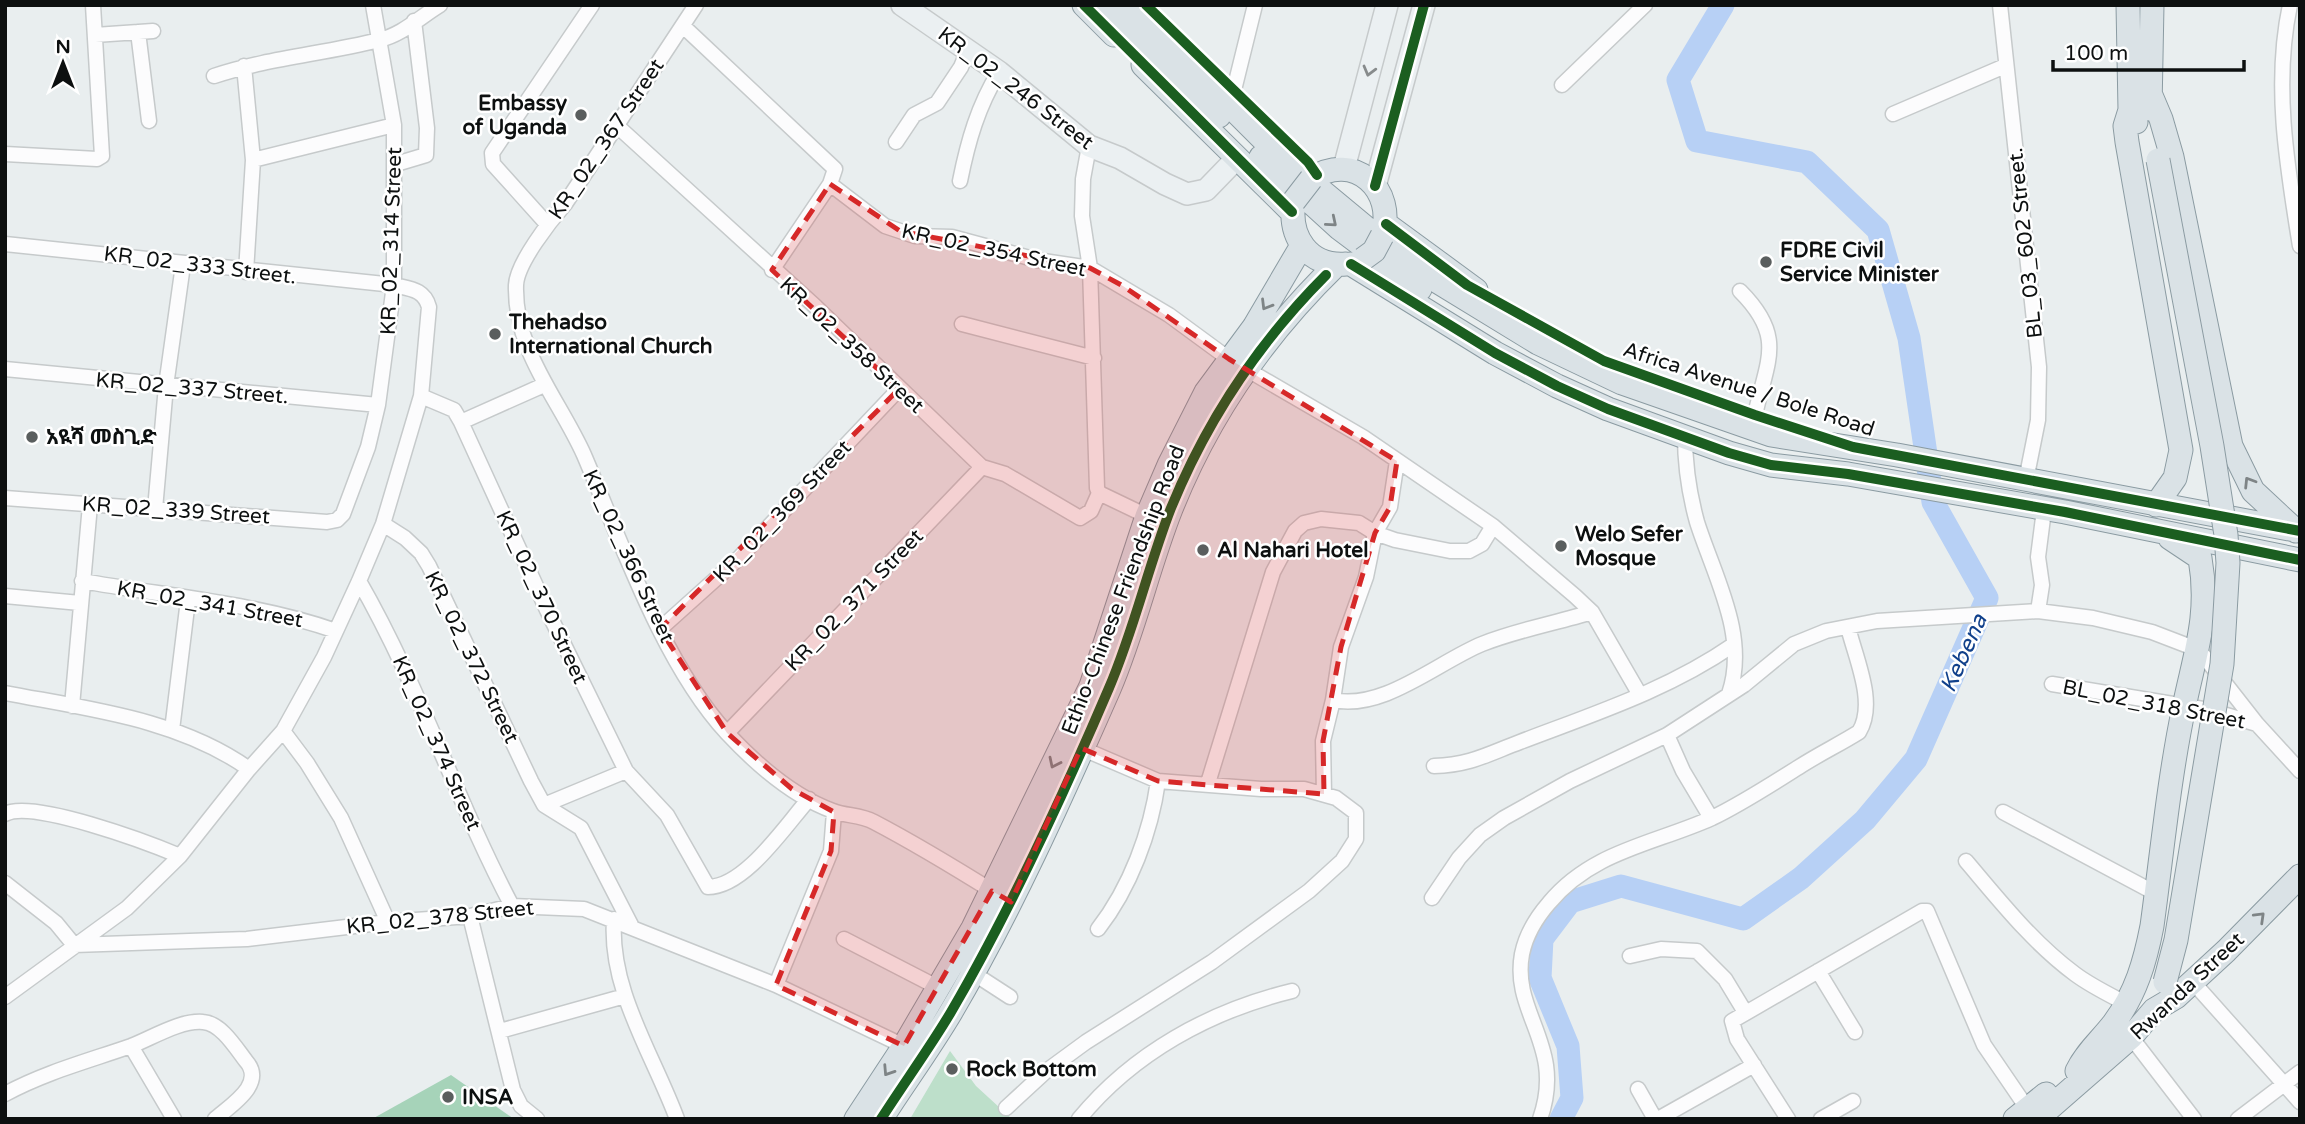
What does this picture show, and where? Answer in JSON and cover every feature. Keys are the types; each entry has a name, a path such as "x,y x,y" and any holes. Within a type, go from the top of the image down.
{"main road":[{"path":"1084,5 1237,158 1287,203"},
{"path":"1107,5 1297,193 1386,266 1452,311 1556,369 1653,411 1848,474 2300,560"},
{"name":"Africa Avenue / Bole Road","path":"1129,5 1282,158 1364,228 1451,292 1538,343 1647,394 1771,435 1853,447 2298,531"},
{"path":"1146,5 1308,162 1314,177"},
{"path":"2129,5 2130,110 2125,126 2128,154 2181,450 2175,478 2156,505"},
{"path":"2085,1066 2126,1028 2135,1015 2153,976 2162,944 2206,671 2213,599 2213,533 2153,168 2150,93 2152,5"},
{"path":"2150,93 2172,157 2231,446 2253,491 2298,531"},
{"path":"2130,110 2153,168 2212,446 2228,563 2220,674 2176,940 2154,1010"},
{"path":"1342,272 1374,251 1384,230 1385,206 1376,186 1359,173 1344,168 1314,177 1287,203 1284,209 1296,256 1326,264 1557,386 1608,409 1771,465 1848,474"},
{"name":"Africa Avenue / Bole Road","path":"1384,230 1467,285 1604,361 1853,447"},
{"name":"Ethio-Chinese Friendship Road","path":"856,1119 1001,896 1081,748 1110,686 1170,510 1190,463 1228,395 1254,327 1296,256"},
{"name":"Ethio-Chinese Friendship Road","path":"881,1119 973,973 1001,896 1091,686 1147,516 1206,392 1290,311 1342,272"},
{"name":"Rwanda Street","path":"2026,1115 2085,1066 2083,1059 2127,1004 2145,959 2184,707 2199,650 2204,601 2200,558 2162,532"},
{"name":"Rwanda Street","path":"2026,1115 2131,1037 2154,1010 2176,997 2300,876"}],"street":[{"path":"5,154 97,159 102,156 93,5"},
{"name":"KR_02_314 Street","path":"344,513 364,458 378,405 394,285 394,125 373,5"},
{"path":"214,76 244,66 381,40 405,30 440,5"},
{"path":"547,224 493,164 492,153 592,5"},
{"name":"KR_02_367 Street","path":"518,273 547,224 565,204 615,124 696,5"},
{"name":"KR_02_246 Street","path":"902,5 999,72 1090,146 1120,158 1165,184 1192,194 1210,187 1237,158"},
{"path":"1234,90 1255,5"},
{"path":"1344,168 1387,5"},
{"path":"1376,186 1424,5"},
{"path":"1562,85 1645,5"},
{"name":"BL_03_602 Street.","path":"2000,5 2029,253 2040,386 2038,420 2025,480"},
{"path":"2290,5 2284,36 2281,88 2300,246"},
{"path":"396,164 426,155 427,128 414,21"},
{"path":"683,26 833,165 835,176 772,270"},
{"path":"95,35 153,31"},
{"path":"138,32 149,121"},
{"path":"896,142 914,115 937,103 961,67 968,50"},
{"path":"244,66 253,160 246,272"},
{"path":"1893,114 2006,66"},
{"path":"960,181 973,125 984,97 999,72"},
{"name":"KR_02_358 Street","path":"615,124 702,201 772,270 816,307 982,467 1005,474 1080,518 1091,511 1099,493"},
{"path":"253,160 394,125"},
{"path":"1090,146 1083,179 1082,216 1090,268 1099,493 1147,516"},
{"name":"KR_02_354 Street","path":"830,184 885,226 900,232 915,236 952,237 1037,260 1090,268 1169,315 1238,364 1363,437 1493,526 1592,612 1640,695"},
{"name":"KR_02_333 Street.","path":"5,244 246,272 394,285 418,290 426,296 429,307 421,396"},
{"path":"155,509 166,386 183,265"},
{"name":"KR_02_366 Street","path":"518,273 517,307 524,338 544,385 582,453 660,629 695,690 727,733 792,789 834,812 870,820 959,869 1001,896"},
{"path":"1740,291 1765,320 1769,335 1764,383 1755,415"},
{"path":"962,324 1094,358"},
{"name":"KR_02_337 Street.","path":"5,369 378,405"},
{"path":"5,997 127,908 180,856 283,731 336,631 383,524 421,396 454,410 461,422 544,385"},
{"name":"KR_02_369 Street","path":"660,629 739,558 899,388"},
{"name":"KR_02_370 Street","path":"461,422 547,610 626,771 667,815 708,887 719,887 744,872 809,799"},
{"path":"1685,436 1686,477 1698,523 1722,584 1733,645 1735,671 1729,694"},
{"path":"1324,794 1323,741 1333,700 1341,647 1366,577 1375,533 1390,507 1397,461"},
{"name":"KR_02_371 Street","path":"727,733 982,467"},
{"name":"KR_02_339 Street","path":"5,498 327,522 337,520 344,513"},
{"path":"72,706 90,505"},
{"path":"2038,611 2042,585 2038,557 2044,510"},
{"path":"1208,783 1273,572 1295,531 1304,523 1321,519 1359,523 1375,533 1450,551 1469,551 1482,544 1493,526"},
{"name":"KR_02_372 Street","path":"383,524 405,538 421,553 429,566 544,804"},
{"name":"KR_02_341 Street","path":"82,581 292,616 336,631"},
{"name":"KR_02_374 Street","path":"359,581 396,649 488,859 512,906"},
{"path":"5,596 80,603"},
{"path":"172,730 188,600"},
{"path":"1432,898 1459,858 1480,835 1570,781 1667,735 1729,694 1794,644 1826,631 1877,621 2038,611 2123,624 2199,650 2257,724 2300,771"},
{"path":"1333,700 1369,699 1403,686 1485,643 1592,612"},
{"path":"1540,1119 1548,1084 1546,1060 1522,992 1520,966 1531,928 1564,885 1580,871 1608,856 1711,818 1859,732 1867,717 1866,703 1848,627"},
{"path":"1434,766 1475,762 1602,713 1702,665 1733,645"},
{"name":"BL_02_318 Street","path":"2052,684 2209,710 2257,724"},
{"path":"5,693 172,730 227,753 249,769"},
{"path":"283,731 307,763 341,818 388,922"},
{"path":"1667,735 1683,771 1711,818"},
{"path":"1006,1108 1076,1049 1118,1019 1212,962 1309,891 1342,860 1356,839 1356,813 1336,798 1324,794 1304,789 1261,789 1158,781 1081,748"},
{"path":"544,804 626,771"},
{"path":"1098,929 1123,890 1149,829 1158,781"},
{"path":"544,804 581,828 631,925"},
{"path":"5,814 16,808 75,821 122,833 180,856"},
{"path":"776,985 831,851 834,812"},
{"path":"2003,812 2157,894"},
{"path":"1966,861 2025,930 2056,958 2076,974 2127,1004"},
{"path":"5,883 56,923 74,945"},
{"name":"KR_02_378 Street","path":"74,945 247,939 388,922 470,916 512,906 584,909 631,925 776,985 904,1046"},
{"path":"1788,1119 1731,1024 1745,1012 1914,913 1927,911 1983,1045 2026,1115"},
{"path":"470,916 513,1090 521,1105 537,1119"},
{"path":"614,919 614,961 625,996 677,1119"},
{"path":"844,939 939,988"},
{"path":"1630,956 1661,949 1697,951 1725,979 1745,1012"},
{"path":"1818,971 1855,1032"},
{"path":"973,973 1010,997"},
{"path":"2192,981 2300,1102"},
{"path":"1079,1119 1116,1080 1182,1034 1253,1000 1292,991"},
{"path":"500,1031 625,996"},
{"path":"5,1094 64,1067 131,1046 171,1029 204,1022 221,1030 251,1067 252,1082 243,1095 215,1119"},
{"path":"2131,1037 2194,1119"},
{"path":"131,1046 174,1119"},
{"path":"1638,1089 1657,1119 1754,1065"},
{"path":"2238,1119 2300,1072"},
{"path":"1821,1119 1853,1101"}],"highlighted area":[{"path":"830,184 900,231 1090,268 1123,286 1229,359 1397,461 1390,507 1375,533 1341,647 1323,741 1324,794 1158,781 1081,748 1011,902 992,891 904,1046 776,985 831,851 834,812 792,789 727,733 660,629 899,389 772,270"}],"green space":[{"name":"Rock Bottom","path":"950,1051 976,1086 1012,1119 910,1119"},
{"name":"INSA","path":"451,1075 514,1119 372,1119"}],"waterway":[{"name":"Kebena","path":"1561,1119 1572,1098 1568,1046 1540,978 1542,939 1570,902 1621,886 1743,919 1801,878 1865,820 1916,759 1987,598 1933,502 1909,338 1878,230 1807,162 1697,141 1678,80 1723,5"}],"cycle path":[{"path":"1084,5 1292,212"},
{"path":"1146,5 1308,162 1317,175"},
{"path":"1375,186 1424,5"},
{"path":"1386,224 1467,285 1604,361 1755,415 1853,447 2300,531"},
{"path":"1351,264 1495,353 1557,386 1608,409 1729,453 1771,465 1848,474 2065,512 2300,560"},
{"path":"881,1119 951,1012 1035,853 1109,688 1171,508 1201,444 1218,413 1257,355 1326,275"}],"place":[{"name":"Embassy of Uganda","path":"581,115"},
{"name":"FDRE Civil Service Minister","path":"1766,262"},
{"name":"Thehadso International Church","path":"495,334"},
{"name":"አዪሻ መስጊድ","path":"32,437"},
{"name":"Welo Sefer Mosque","path":"1561,546"},
{"name":"Al Nahari Hotel","path":"1203,550"},
{"name":"Rock Bottom","path":"952,1069"},
{"name":"INSA","path":"448,1097"}]}
